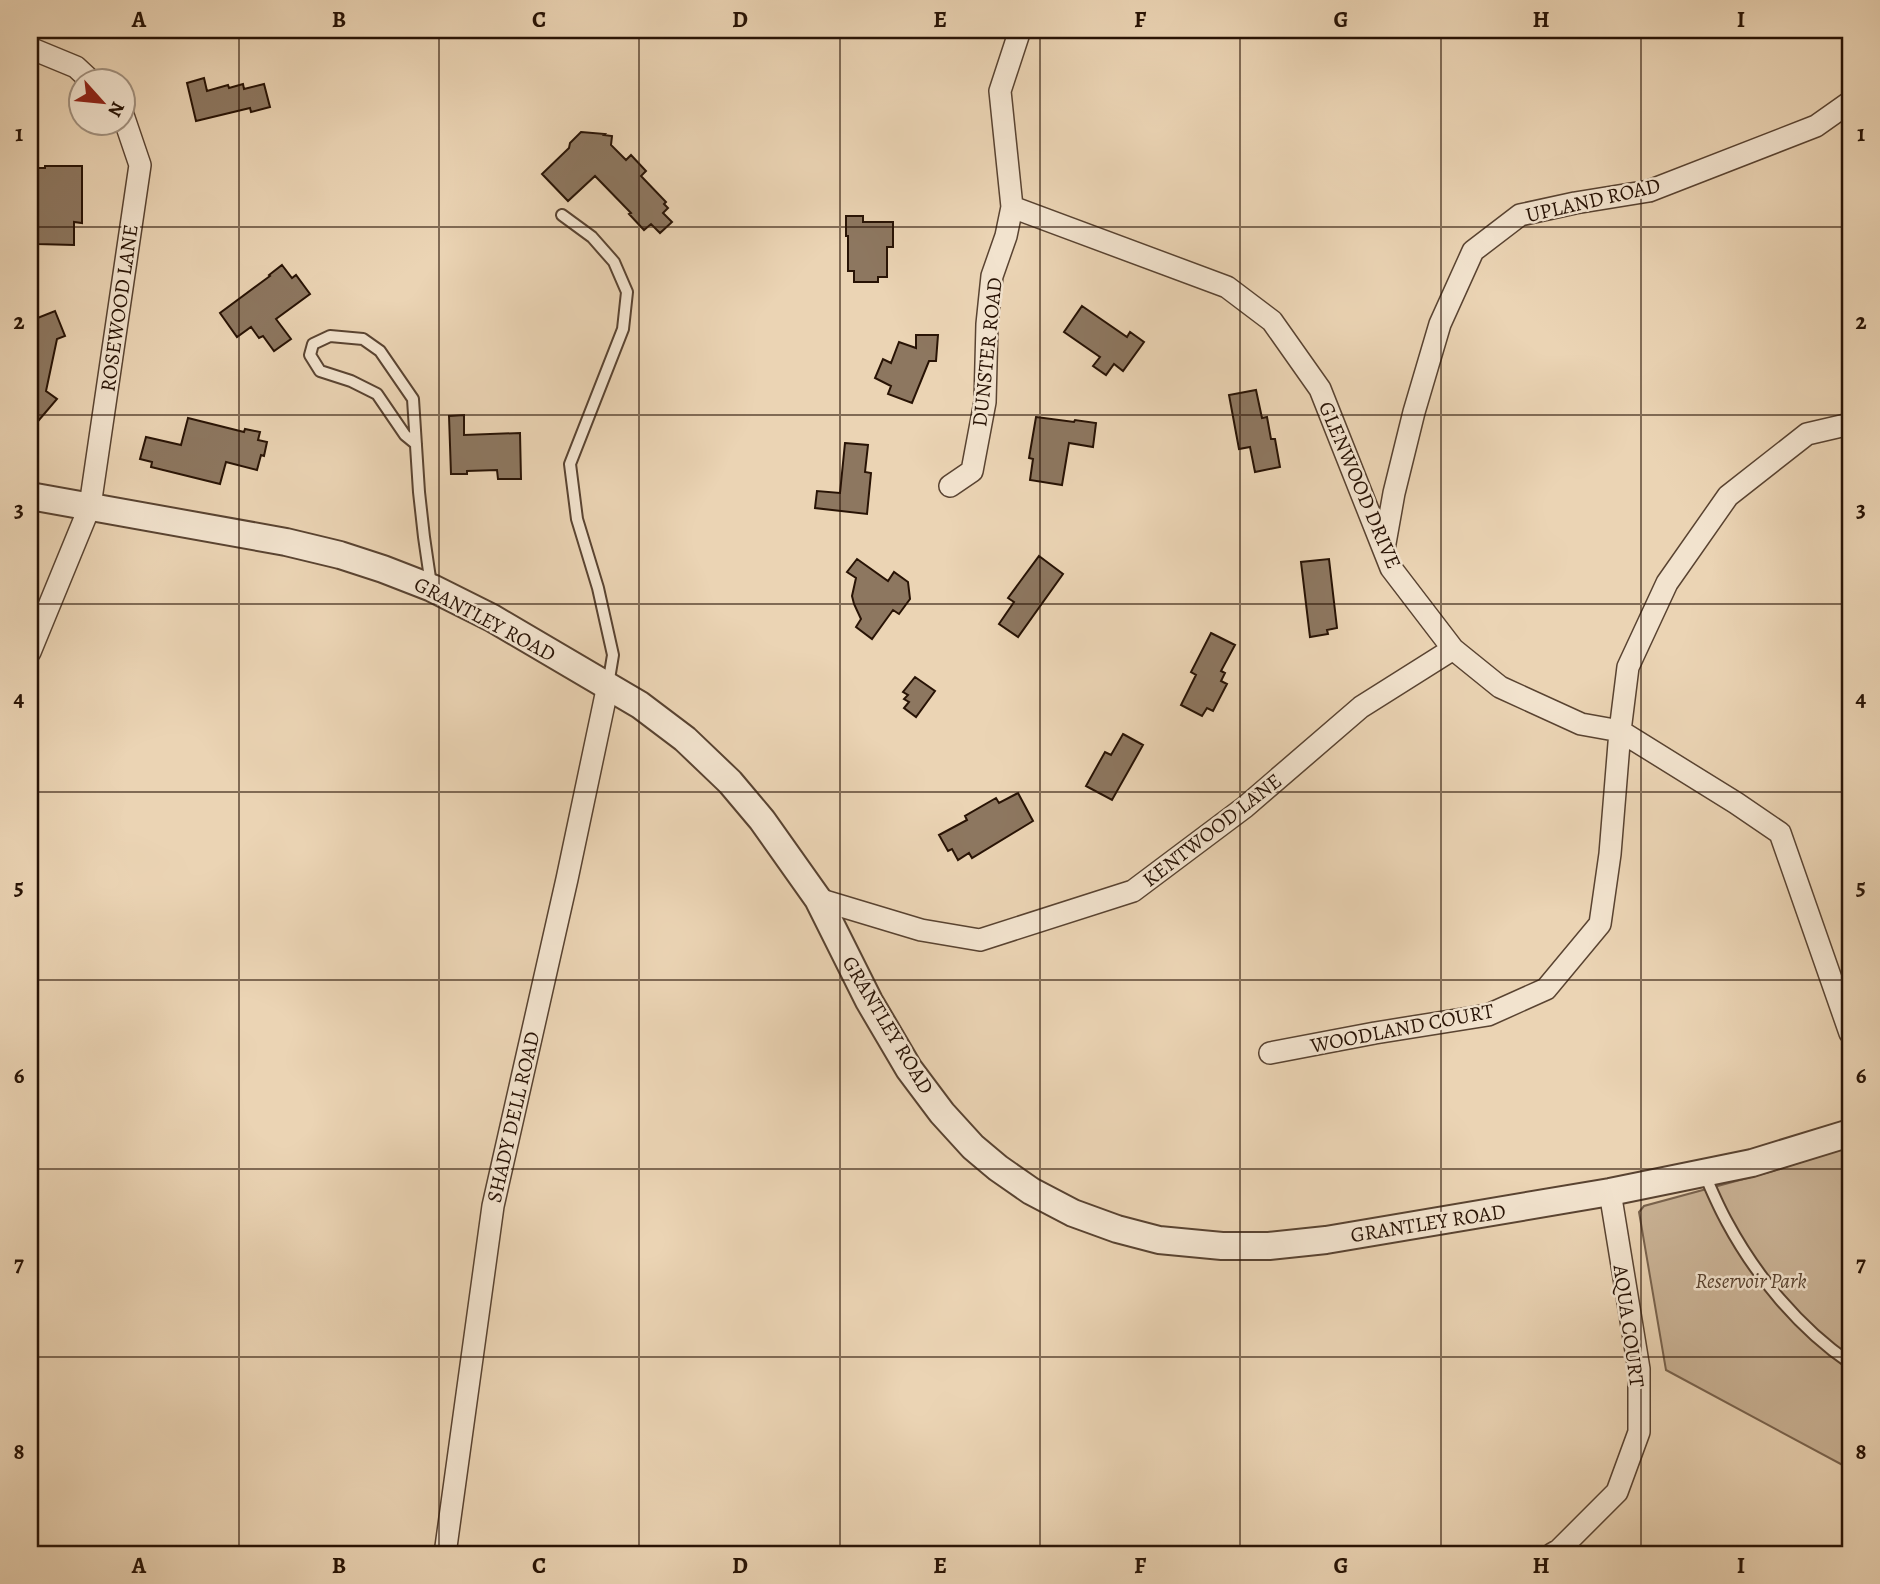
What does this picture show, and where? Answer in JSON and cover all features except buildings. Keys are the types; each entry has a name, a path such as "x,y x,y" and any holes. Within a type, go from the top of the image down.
{"street":[{"path":"1012,207 1000,91 1020,30"},
{"path":"30,48 74,66"},
{"name":"UPLAND ROAD","path":"1384,549 1394,493 1436,336 1472,251 1520,215 1649,191 1816,126 1850,102"},
{"name":"ROSEWOOD LANE","path":"30,652 90,506 140,165 130,136"},
{"name":"DUNSTER ROAD","path":"950,486 972,471 985,402 987,324 992,276 1006,236 1012,207"},
{"name":"GLENWOOD DRIVE","path":"1012,207 1227,287 1272,321 1320,389 1391,568 1453,649 1500,687 1581,724 1620,731 1780,833 1850,1033"},
{"name":"WOODLAND COURT","path":"1270,1053 1488,1015 1546,989 1600,924 1628,667 1667,583 1728,496 1807,434 1850,424"},
{"name":"GRANTLEY ROAD","path":"30,496 286,542 383,569 432,588 492,618 640,705 685,739 730,782 762,820 818,899 869,1001 909,1069 942,1113 973,1147 1031,1191 1073,1213 1117,1229 1160,1240 1222,1246 1269,1246 1339,1237 1610,1192 1704,1173 1752,1163 1850,1133"},
{"name":"KENTWOOD LANE","path":"818,899 921,930 980,940 1133,891 1245,807 1361,707 1453,649"},
{"name":"SHADY DELL ROAD","path":"445,1554 493,1206 608,685"},
{"name":"AQUA COURT","path":"1552,1554 1617,1492 1639,1432 1639,1369 1610,1192"}],"lane":[{"path":"562,215 592,237 614,262 628,292 623,329 570,464 577,519 598,588 613,655 608,685"},
{"path":"416,444 405,435 377,394 351,381 320,371 310,355 313,344 330,337 363,339 380,351 413,399 422,526 432,588"},
{"path":"1704,1173 1726,1221 1757,1269 1815,1336 1850,1363"}],"green space":[{"name":"Reservoir Park","path":"1850,1146 1850,1469 1666,1370 1639,1212 1644,1206 1773,1171"}]}
